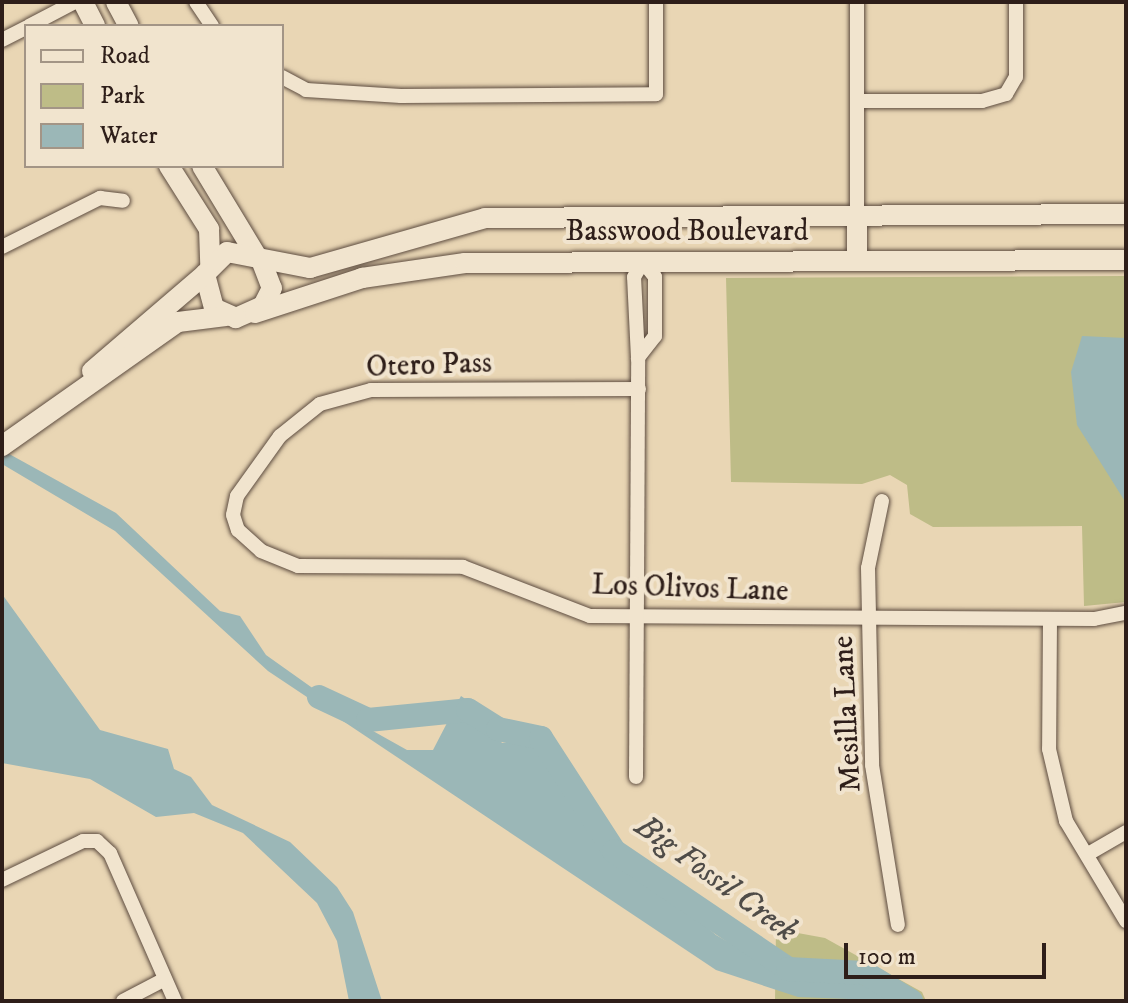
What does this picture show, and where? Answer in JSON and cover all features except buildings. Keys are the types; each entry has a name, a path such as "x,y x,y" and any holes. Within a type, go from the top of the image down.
{"main road":[{"path":"83,2 94,24"},
{"path":"116,2 128,24"},
{"path":"170,168 209,229 206,296 226,316"},
{"path":"2,430 30,420 178,322 255,313 272,288 258,257 203,168"},
{"path":"857,214 857,261"},
{"name":"Basswood Boulevard","path":"258,257 310,268 434,228 510,216 1126,214"},
{"path":"2,446 30,420 110,358 227,252 258,257"},
{"name":"Basswood Boulevard","path":"255,313 343,283 415,268 643,262 1126,260"}],"street":[{"path":"40,2 47,17"},
{"path":"34,24 75,2"},
{"path":"196,2 211,24"},
{"path":"284,78 306,90 401,96 656,94 656,2"},
{"path":"857,2 857,214"},
{"path":"857,101 982,101 1006,94 1016,77 1016,2"},
{"path":"2,40 24,29"},
{"path":"2,247 100,198 123,201"},
{"path":"636,777 639,389 634,277 643,262 655,277 655,336 638,358"},
{"path":"634,324 655,324"},
{"name":"Otero Pass","path":"233,515 237,496 280,436 320,404 371,390 639,389"},
{"name":"Mesilla Lane","path":"882,501 868,568 872,765 898,925"},
{"name":"Los Olivos Lane","path":"233,515 238,530 261,551 298,566 463,567 590,616 1050,619 1126,613"},
{"path":"1050,619 1049,749 1066,821 1126,921"},
{"path":"1088,854 1126,832"},
{"path":"2,880 83,841 97,841 110,853 175,1001"},
{"path":"123,1001 165,979"}],"green space":[{"path":"1126,276 1126,602 1084,606 1082,526 933,527 910,514 907,485 890,475 862,484 731,482 726,278"},
{"path":"776,929 825,938 922,992 926,1001 775,1001"}],"water":[{"path":"1082,336 1126,338 1126,503 1077,425 1071,372"},
{"path":"2,450 116,513 220,611 240,616 266,655 373,731 407,750 433,750 461,696 476,706 502,743 534,740 542,759 628,860 716,935 794,980 848,979 900,1001 798,997 716,970 268,671 115,531 2,464"},
{"path":"2,594 100,730 168,749 174,769 191,777 212,805 290,842 337,887 353,912 382,1001 349,1001 337,941 317,903 243,833 194,813 156,817 90,779 2,763"}],"waterway":[{"name":"Big Fossil Creek","path":"319,697 368,720 468,710 498,729 541,738 614,851 788,969 865,973 911,1001"}]}
